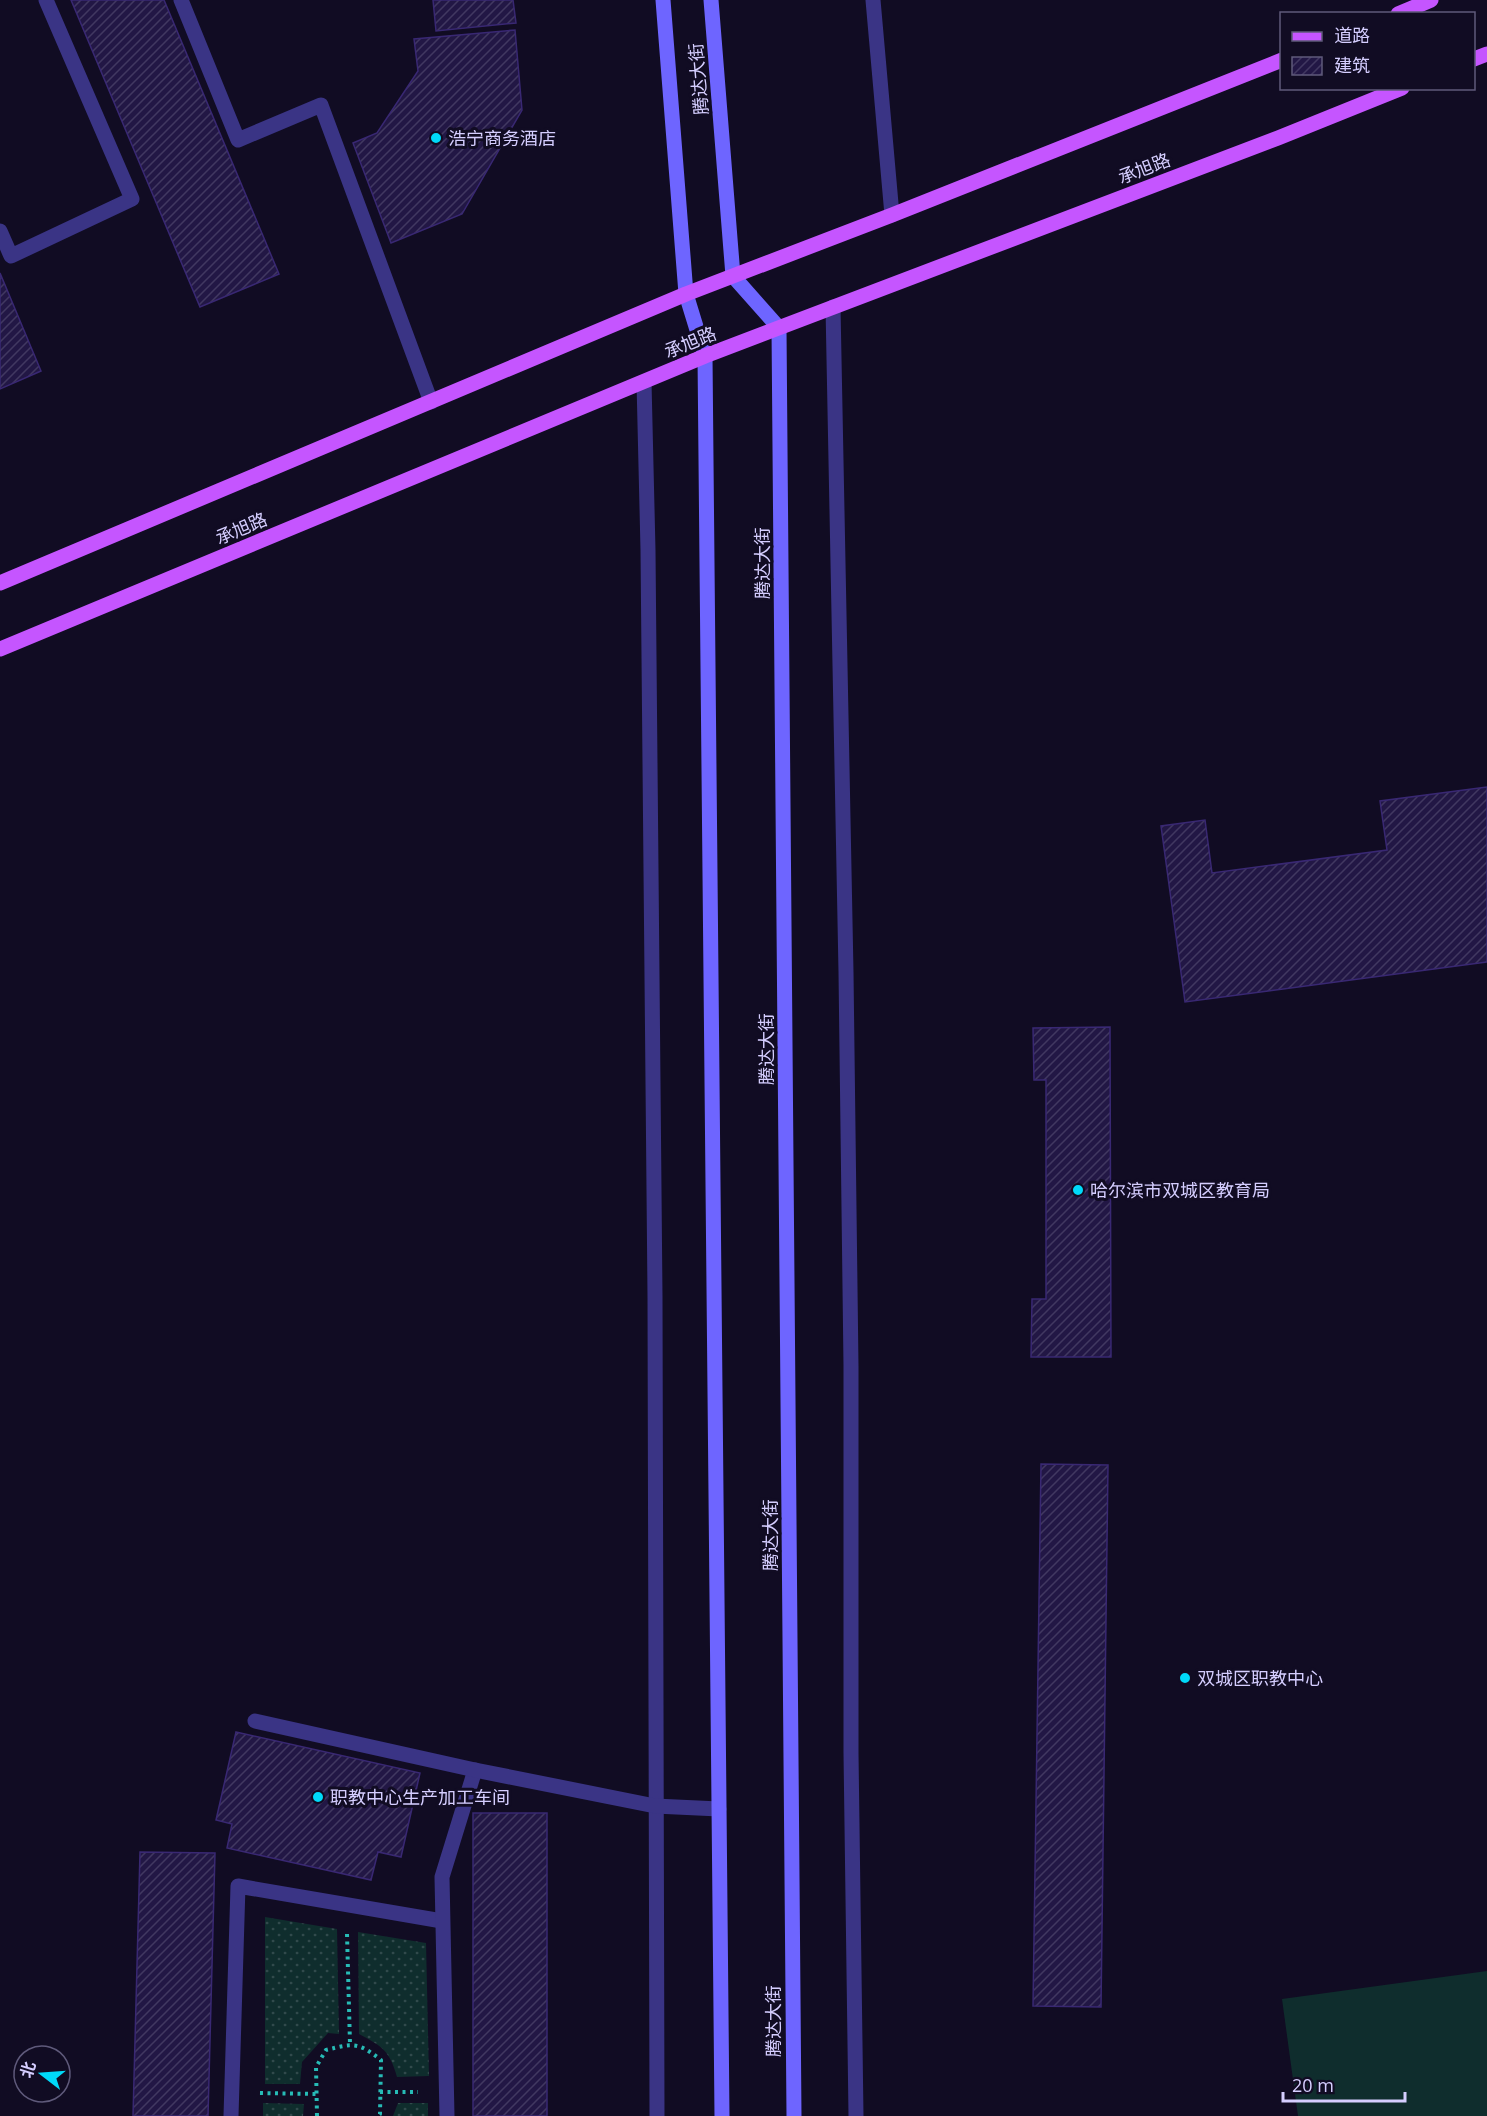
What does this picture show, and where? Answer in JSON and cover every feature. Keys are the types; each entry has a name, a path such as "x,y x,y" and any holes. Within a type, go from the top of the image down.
{"main road":[{"name":"腾达大街","path":"663,0 686,294 705,356 722,2116"},
{"name":"腾达大街","path":"711,0 733,276"},
{"path":"1403,12 1431,0"},
{"path":"0,583 686,294 892,215 1280,60"},
{"name":"承旭路","path":"0,649 705,356 1278,138 1397,90"},
{"path":"733,276 780,328"},
{"name":"腾达大街","path":"780,328 794,2116"}],"street":[{"path":"0,231 11,256 132,199 46,0"},
{"path":"181,0 238,140 321,105 431,402"},
{"path":"873,0 892,215"},
{"path":"833,307 850,1271 851,1753 856,2116"},
{"path":"644,382 648,550 654,1272 657,2116"},
{"path":"255,1721 475,1770 655,1806 719,1809"},
{"path":"447,2116 442,1877 475,1770"},
{"path":"231,2116 238,1886 442,1921"}],"path":[{"path":"346,1905 350,2044"},
{"path":"317,2116 316,2067 326,2050 350,2044 366,2048 381,2060 381,2114 378,2116"},
{"path":"232,2092 316,2094"},
{"path":"380,2092 447,2092"}],"green space":[{"path":"265,1917 337,1929 339,2034 328,2033 302,2062 300,2084 265,2084"},
{"path":"358,1932 426,1943 429,2076 397,2077 384,2050 359,2034"},
{"path":"1487,1971 1487,2116 1298,2116 1282,1999"},
{"path":"263,2103 304,2104 303,2116 263,2116"},
{"path":"398,2103 428,2103 428,2116 393,2116"}],"building":[{"path":"71,0 164,0 279,274 200,307"},
{"path":"433,0 513,0 516,23 436,31"},
{"name":"浩宁商务酒店","path":"515,30 522,110 462,214 391,243 353,143 377,133 418,71 414,39"},
{"path":"0,273 41,371 0,389"},
{"path":"1487,787 1487,962 1185,1002 1161,826 1205,820 1212,873 1387,850 1380,801"},
{"name":"哈尔滨市双城区教育局","path":"1110,1027 1111,1357 1031,1357 1032,1299 1046,1299 1046,1080 1034,1080 1033,1028"},
{"path":"1041,1464 1108,1465 1101,2007 1033,2006"},
{"name":"职教中心生产加工车间","path":"236,1732 420,1773 401,1857 378,1852 371,1880 227,1848 232,1824 216,1820"},
{"path":"473,1813 547,1813 547,2116 473,2116"},
{"path":"140,1852 215,1853 208,2116 133,2116"}],"place":[{"name":"浩宁商务酒店","path":"436,138"},
{"name":"哈尔滨市双城区教育局","path":"1078,1190"},
{"name":"双城区职教中心","path":"1185,1678"},
{"name":"职教中心生产加工车间","path":"318,1797"}]}
